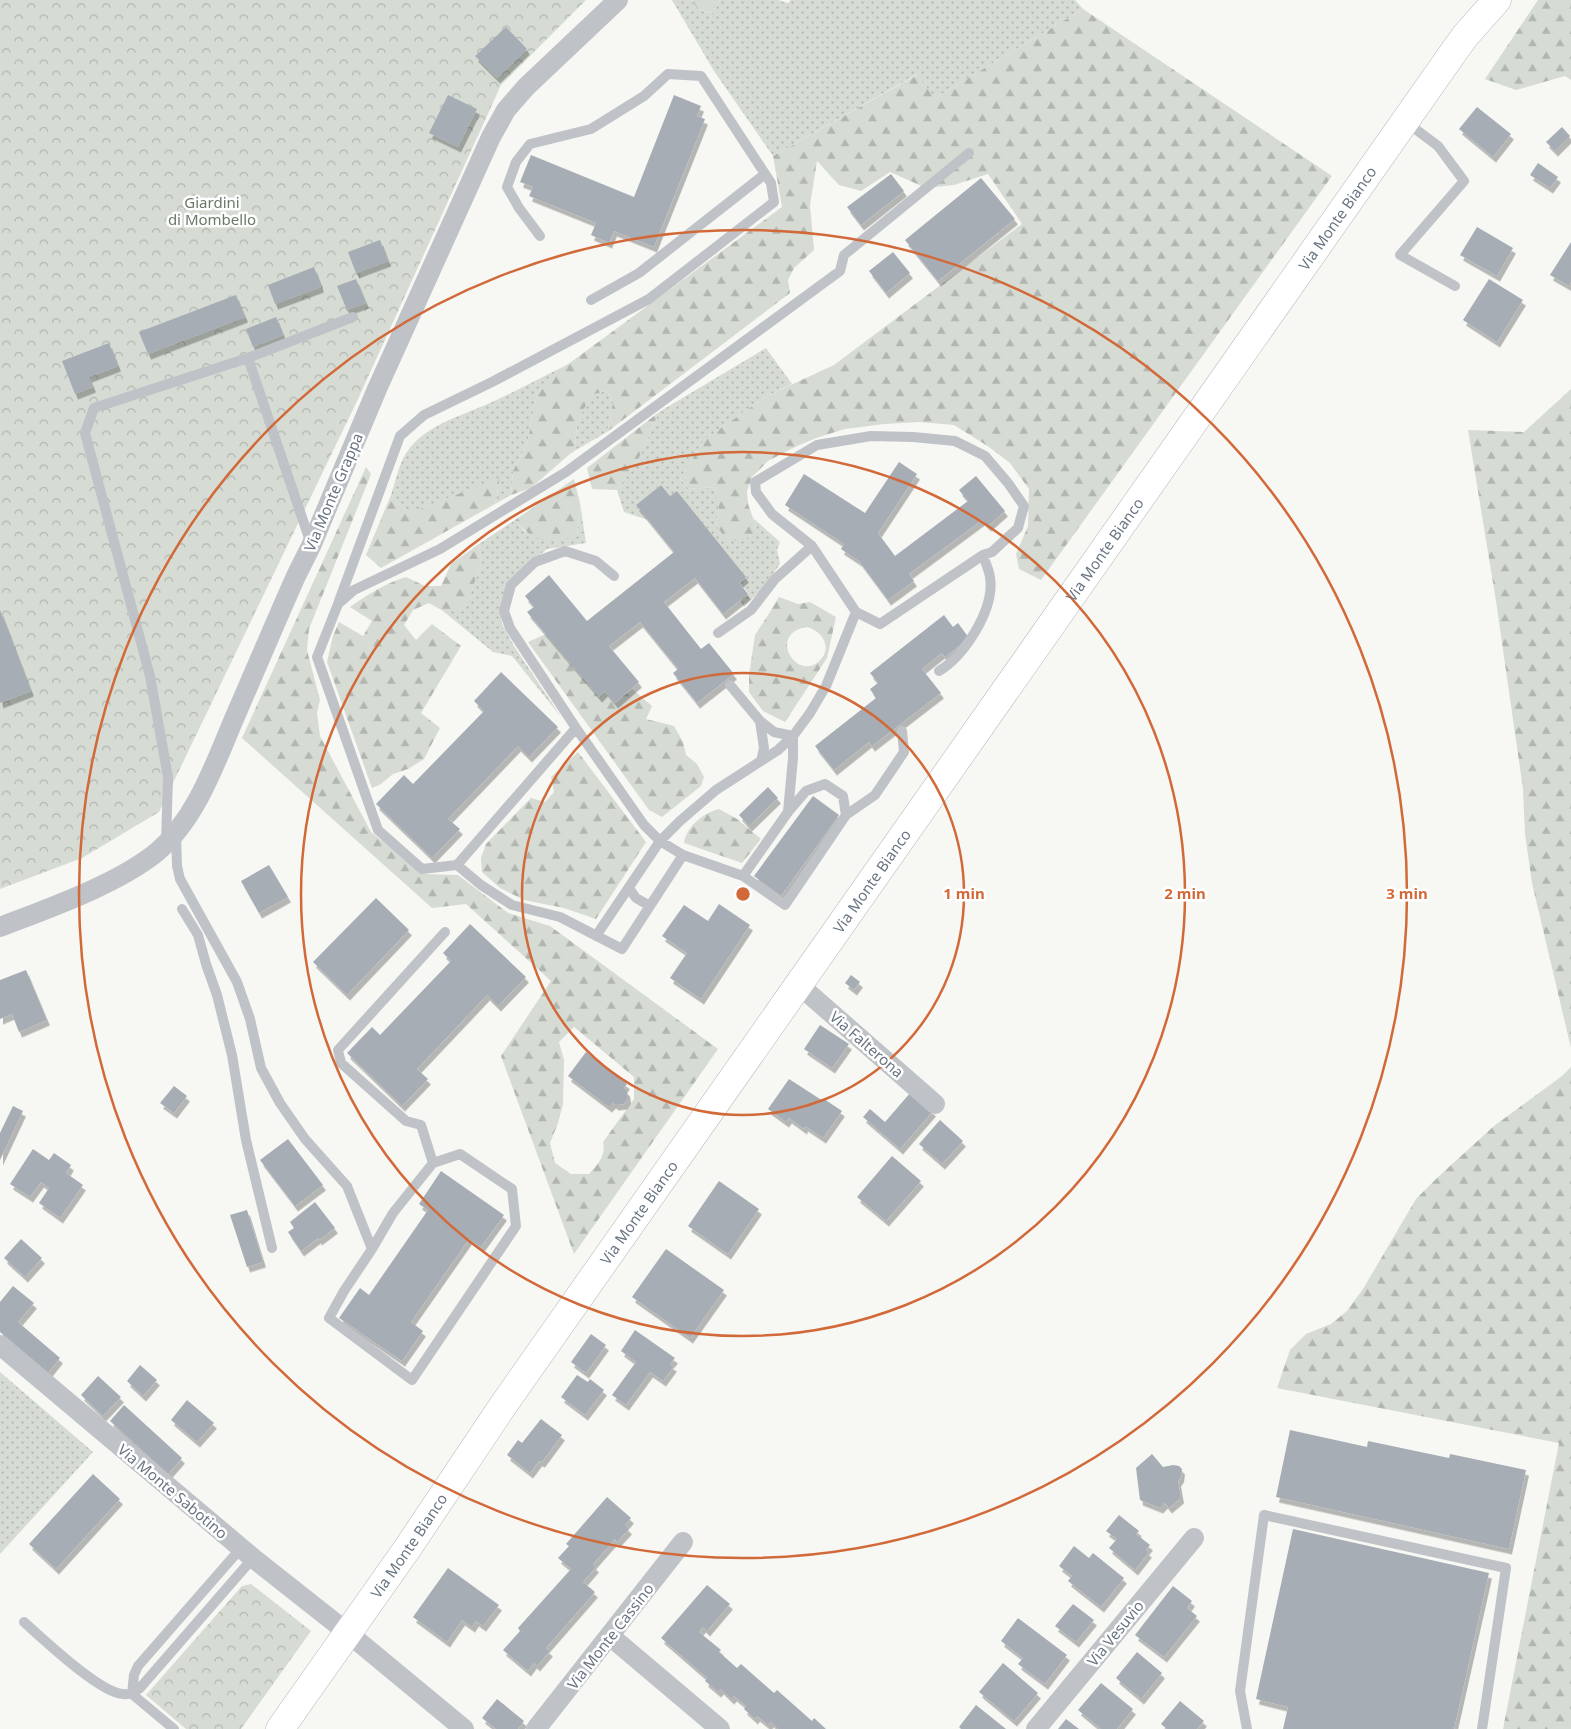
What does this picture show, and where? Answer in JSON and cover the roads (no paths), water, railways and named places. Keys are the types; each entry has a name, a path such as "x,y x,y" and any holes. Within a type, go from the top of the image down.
{"main road":[{"name":"Via Monte Bianco","path":"1466,35 1482,0"},
{"name":"Via Monte Bianco","path":"280,1729 502,1407 1405,121 1466,35 1497,0"}],"street":[{"name":"Via Monte Grappa","path":"0,927 55,906 128,871 156,852 189,814 208,780 296,576 311,546 381,380 491,137 506,110 526,87 618,0"},
{"name":"Via Falterona","path":"799,985 936,1104"},
{"name":"Via Monte Sabotino","path":"0,1345 247,1553 464,1729"},
{"name":"Via Vesuvio","path":"1036,1729 1194,1538"},
{"name":"Via Monte Cassino","path":"536,1729 684,1542"},
{"path":"610,1636 720,1729"}],"lane":[{"path":"540,236 519,208 507,187 516,162 530,144 591,129 644,96 668,74 701,76 771,183 774,202 649,299 492,382 424,415 400,436 317,657 378,830 422,869 457,865 576,728"},
{"path":"1405,121 1438,146 1464,181 1400,255 1455,286"},
{"path":"338,604 354,590 440,549 566,472 840,271 844,255 969,153"},
{"path":"591,300 639,273 765,174"},
{"path":"353,317 248,358 94,408 85,433 150,676 168,777 171,837 180,879 237,982 250,1019 261,1068 280,1103 305,1139 347,1186 372,1249"},
{"path":"248,358 311,546"},
{"path":"871,436 955,441 985,456 1008,483 1024,506 1018,528 992,552 983,555 880,624 856,612 812,546 772,514 756,492 755,482 817,445 871,436"},
{"path":"718,633 750,610 776,579 812,546"},
{"path":"614,576 596,561 565,551 535,562 511,585 504,611 510,628 576,728 644,824 660,841 683,855 743,876 785,905 846,815 875,795 904,752 902,731"},
{"path":"940,671 951,664 975,634 989,601 991,578 983,555"},
{"path":"596,936 660,841 716,790 778,750 793,736 810,713 826,686 856,612"},
{"path":"730,684 760,721 774,732 793,736"},
{"path":"760,721 764,748 761,761"},
{"path":"788,812 793,736"},
{"path":"743,876 788,812 806,791 825,784 843,796 846,815"},
{"path":"457,865 481,885 512,905 560,918 622,949 683,855"},
{"path":"629,888 636,898 650,906"},
{"path":"182,908 198,935 217,995 232,1055 246,1140 272,1248"},
{"path":"433,1163 421,1125 406,1121 340,1063 338,1050 445,932"},
{"path":"460,1154 512,1189 516,1226 412,1380 329,1318 344,1291 372,1249 393,1213 433,1163 460,1154"},
{"path":"1247,1729 1240,1691 1264,1515 1506,1568 1482,1729"},
{"path":"132,1694 134,1675 138,1666 247,1553"},
{"path":"24,1622 100,1685 121,1694 132,1694 140,1688 247,1553"},
{"path":"132,1694 174,1729"}],"park label":[{"name":"Giardini di Mombello","path":"212,210"}]}
